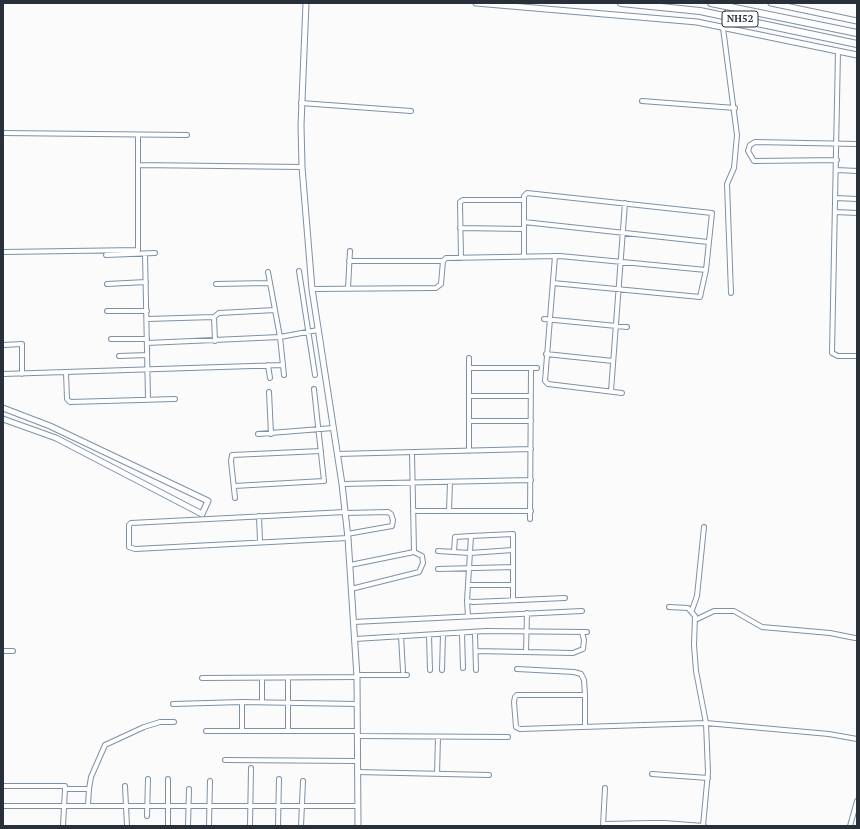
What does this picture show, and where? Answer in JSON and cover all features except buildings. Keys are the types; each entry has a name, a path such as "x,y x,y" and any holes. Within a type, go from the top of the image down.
{"highway":[{"name":"NH52","path":"621,3 700,11 857,44"},
{"name":"NH52","path":"711,3 857,33"}],"street":[{"path":"306,3 301,103 302,167 312,289 342,484 350,565 357,676 358,826"},
{"path":"476,3 670,19 857,55"},
{"path":"771,3 857,21"},
{"path":"723,28 735,108 737,135 735,163 727,184 731,293"},
{"path":"838,51 838,143 832,353 838,356 857,356"},
{"path":"642,101 735,108"},
{"path":"301,103 411,111"},
{"path":"3,132 188,134"},
{"path":"3,252 138,250 138,134"},
{"path":"837,160 754,161 748,151 750,145 756,142 857,144"},
{"path":"138,165 302,167"},
{"path":"837,170 857,171"},
{"path":"524,257 524,200 525,194 527,193 712,213 706,270 701,295 697,298 553,283"},
{"path":"836,198 857,199"},
{"path":"461,258 459,205 463,200 524,200"},
{"path":"611,391 619,262 625,203"},
{"path":"836,212 857,213"},
{"path":"524,222 708,242"},
{"path":"460,228 524,228"},
{"path":"348,288 350,251"},
{"path":"106,255 155,253"},
{"path":"145,254 148,399"},
{"path":"349,261 443,261 446,258 555,256 706,270"},
{"path":"555,256 544,378 548,384 622,393"},
{"path":"312,289 436,288 439,287 442,279 443,261"},
{"path":"299,271 315,375"},
{"path":"268,272 280,337 284,375"},
{"path":"107,284 146,282"},
{"path":"216,284 269,283"},
{"path":"147,319 214,316 219,313 274,310"},
{"path":"107,311 147,311"},
{"path":"214,316 215,341"},
{"path":"544,319 627,327"},
{"path":"111,339 147,341 215,341 280,337 318,330"},
{"path":"3,345 22,344 22,374"},
{"path":"546,354 613,361"},
{"path":"119,356 147,355"},
{"path":"469,358 469,451"},
{"path":"268,365 270,378"},
{"path":"3,374 283,365"},
{"path":"469,368 536,368"},
{"path":"530,519 532,480 531,368"},
{"path":"66,373 67,400 70,402 175,399"},
{"path":"234,486 324,481 314,389"},
{"path":"269,392 271,434"},
{"path":"469,396 531,396"},
{"path":"3,408 50,426 208,501 202,514 56,438 3,419"},
{"path":"469,421 531,421"},
{"path":"258,434 333,428"},
{"path":"337,454 531,449"},
{"path":"235,498 231,461 232,455 321,451"},
{"path":"412,452 411,482 414,552"},
{"path":"342,484 532,480"},
{"path":"449,511 450,482"},
{"path":"413,511 531,511"},
{"path":"388,512 391,514 393,520 392,526 347,536 135,549 128,547 129,525 131,523 345,513 388,512"},
{"path":"259,516 260,541"},
{"path":"605,788 603,825 704,826 708,778 706,723 696,671 694,645 695,616 692,610 696,596 704,527"},
{"path":"454,552 455,536 513,534 513,600"},
{"path":"468,616 467,601 471,536"},
{"path":"438,552 470,553 513,550"},
{"path":"350,565 414,552 422,556 423,563 419,572 351,589"},
{"path":"438,569 513,567"},
{"path":"468,585 513,585"},
{"path":"467,601 565,598"},
{"path":"670,607 688,608 692,610"},
{"path":"353,622 582,611"},
{"path":"695,620 714,611 734,611 762,626 830,633 855,638"},
{"path":"526,652 527,613"},
{"path":"354,639 475,633 584,632 584,645 581,651 573,653 476,651"},
{"path":"475,633 476,670"},
{"path":"442,670 443,634"},
{"path":"462,634 463,668"},
{"path":"429,635 430,670"},
{"path":"401,636 403,671"},
{"path":"3,651 12,651"},
{"path":"517,670 574,672 581,674 584,680 585,727"},
{"path":"202,678 288,678 407,675"},
{"path":"262,678 262,702"},
{"path":"288,678 288,731"},
{"path":"585,695 515,697 514,702 517,729 706,723 829,734 857,739"},
{"path":"242,702 242,731"},
{"path":"173,704 262,702 357,704"},
{"path":"88,806 91,777 105,746 144,727 160,722 174,722"},
{"path":"206,731 288,731 438,737 508,737"},
{"path":"437,774 438,737"},
{"path":"225,760 357,761"},
{"path":"250,826 251,768"},
{"path":"357,772 489,775"},
{"path":"652,774 708,778"},
{"path":"147,816 148,778"},
{"path":"278,826 279,778"},
{"path":"168,779 168,826"},
{"path":"209,826 210,781"},
{"path":"302,826 303,781"},
{"path":"3,786 65,786 65,789 89,789"},
{"path":"126,786 127,826"},
{"path":"188,826 189,788"},
{"path":"63,826 65,789"},
{"path":"850,826 857,801"},
{"path":"3,806 358,806"}]}
